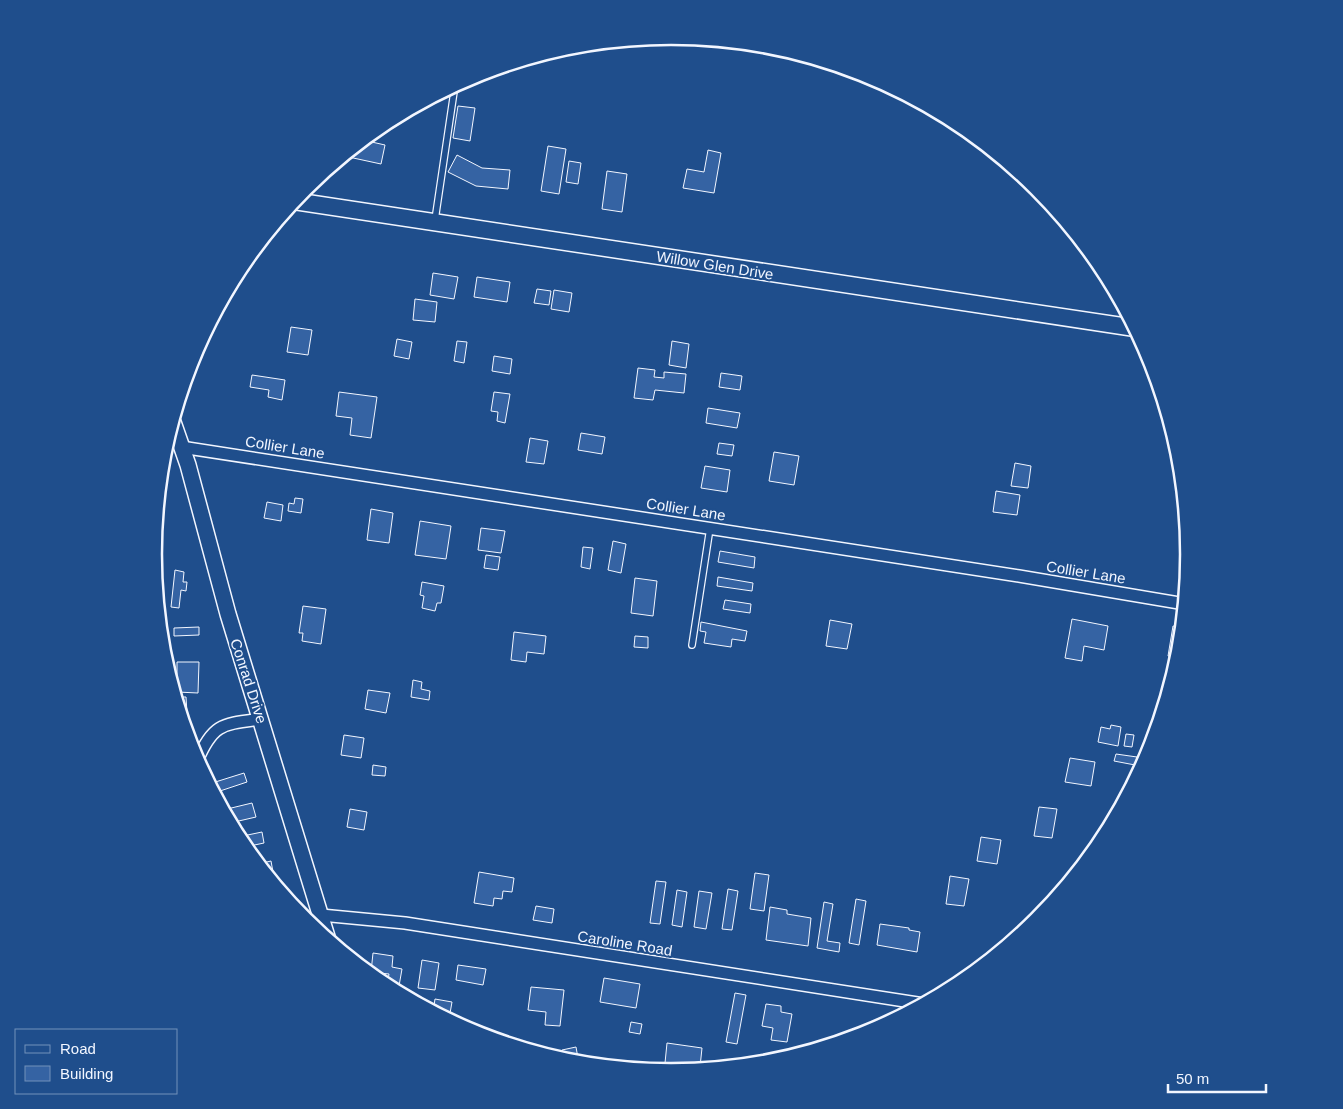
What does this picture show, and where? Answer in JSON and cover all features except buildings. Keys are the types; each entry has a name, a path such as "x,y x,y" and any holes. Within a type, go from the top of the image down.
{"main road":[{"name":"Willow Glen Drive","path":"303,202 1127,327"}],"street":[{"name":"Conrad Drive","path":"177,432 228,614 324,927"},
{"name":"Collier Lane","path":"182,446 1179,603"},
{"path":"202,750 210,734 222,726 230,723 261,719"},
{"name":"Caroline Road","path":"321,915 405,923 914,1002"}],"lane":[{"path":"435,222 454,95"},
{"path":"692,645 710,528"}]}
